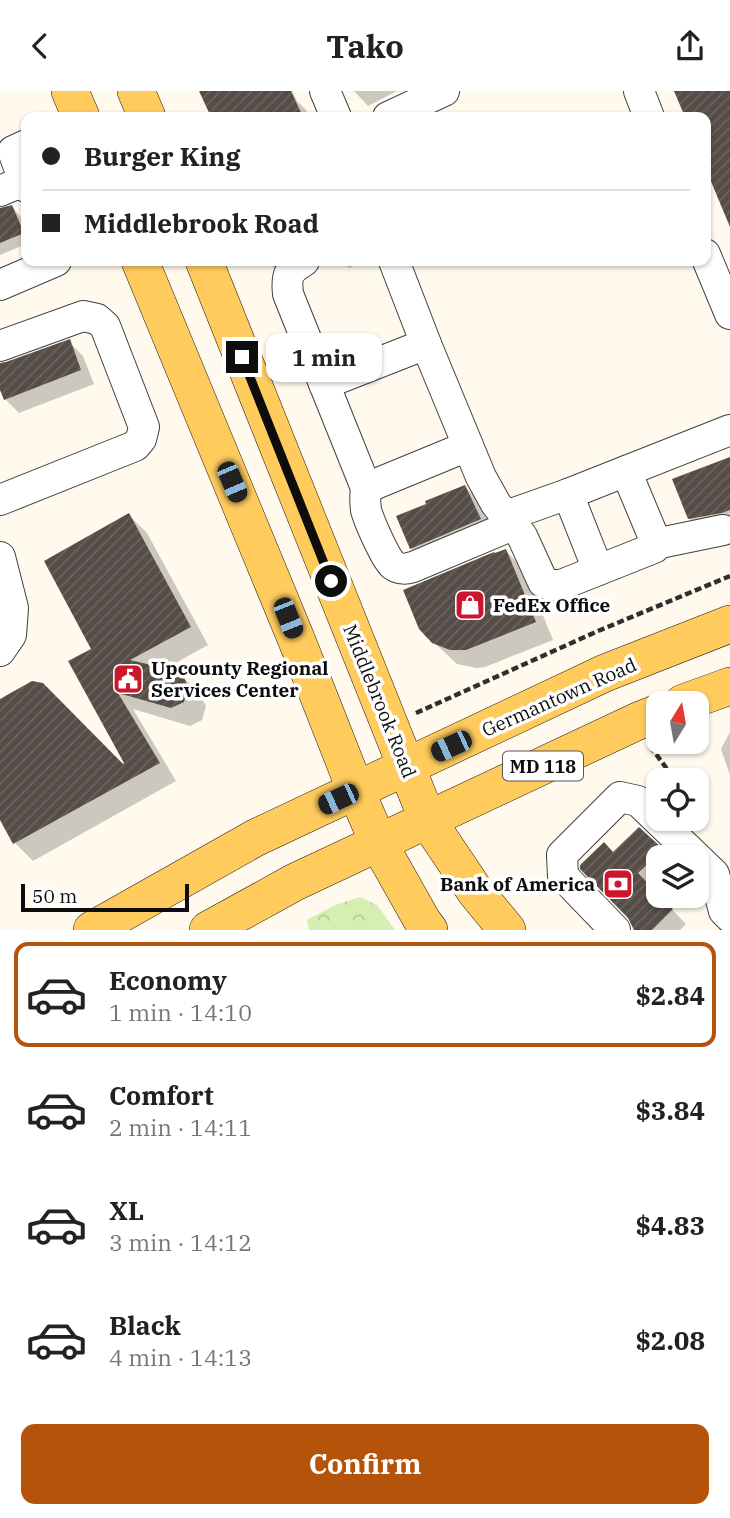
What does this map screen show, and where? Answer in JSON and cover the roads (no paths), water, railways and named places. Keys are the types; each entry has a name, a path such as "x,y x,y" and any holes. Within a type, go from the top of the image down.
{"main road":[{"path":"70,91 79,112"},
{"path":"136,91 145,112"},
{"path":"142,266 356,791 379,843 429,930"},
{"name":"Middlebrook Road","path":"206,266 428,821 475,891 507,930"},
{"name":"Germantown Road","path":"92,930 255,838 606,673 730,624"},
{"path":"709,693 730,685"},
{"name":"MD 118","path":"208,930 295,882 638,721 646,724"}],"street":[{"path":"325,91 334,112"},
{"path":"399,112 444,91"},
{"path":"639,91 647,112"},
{"path":"17,186 13,151 21,147"},
{"path":"0,285 44,266"},
{"path":"295,266 288,274 288,293 366,488 367,512 381,546 392,564 402,569 414,567 568,494 730,430"},
{"path":"396,266 481,477 496,504 522,536 543,582 561,585 654,548 655,544 723,530"},
{"path":"710,266 730,314"},
{"path":"0,346 83,316 97,319 105,326 144,427 141,439 135,446 0,500"},
{"path":"324,384 426,344"},
{"path":"366,488 468,446"},
{"path":"626,471 655,544"},
{"path":"568,494 598,570"},
{"path":"0,557 13,608 11,635 0,651"},
{"path":"615,930 563,876 562,855 620,797 638,801 714,874 724,911 730,917"}],"place":[{"name":"FedEx Office","path":"470,605"},
{"name":"Upcounty Regional Services Center","path":"128,679"},
{"name":"Bank of America","path":"618,884"}]}
